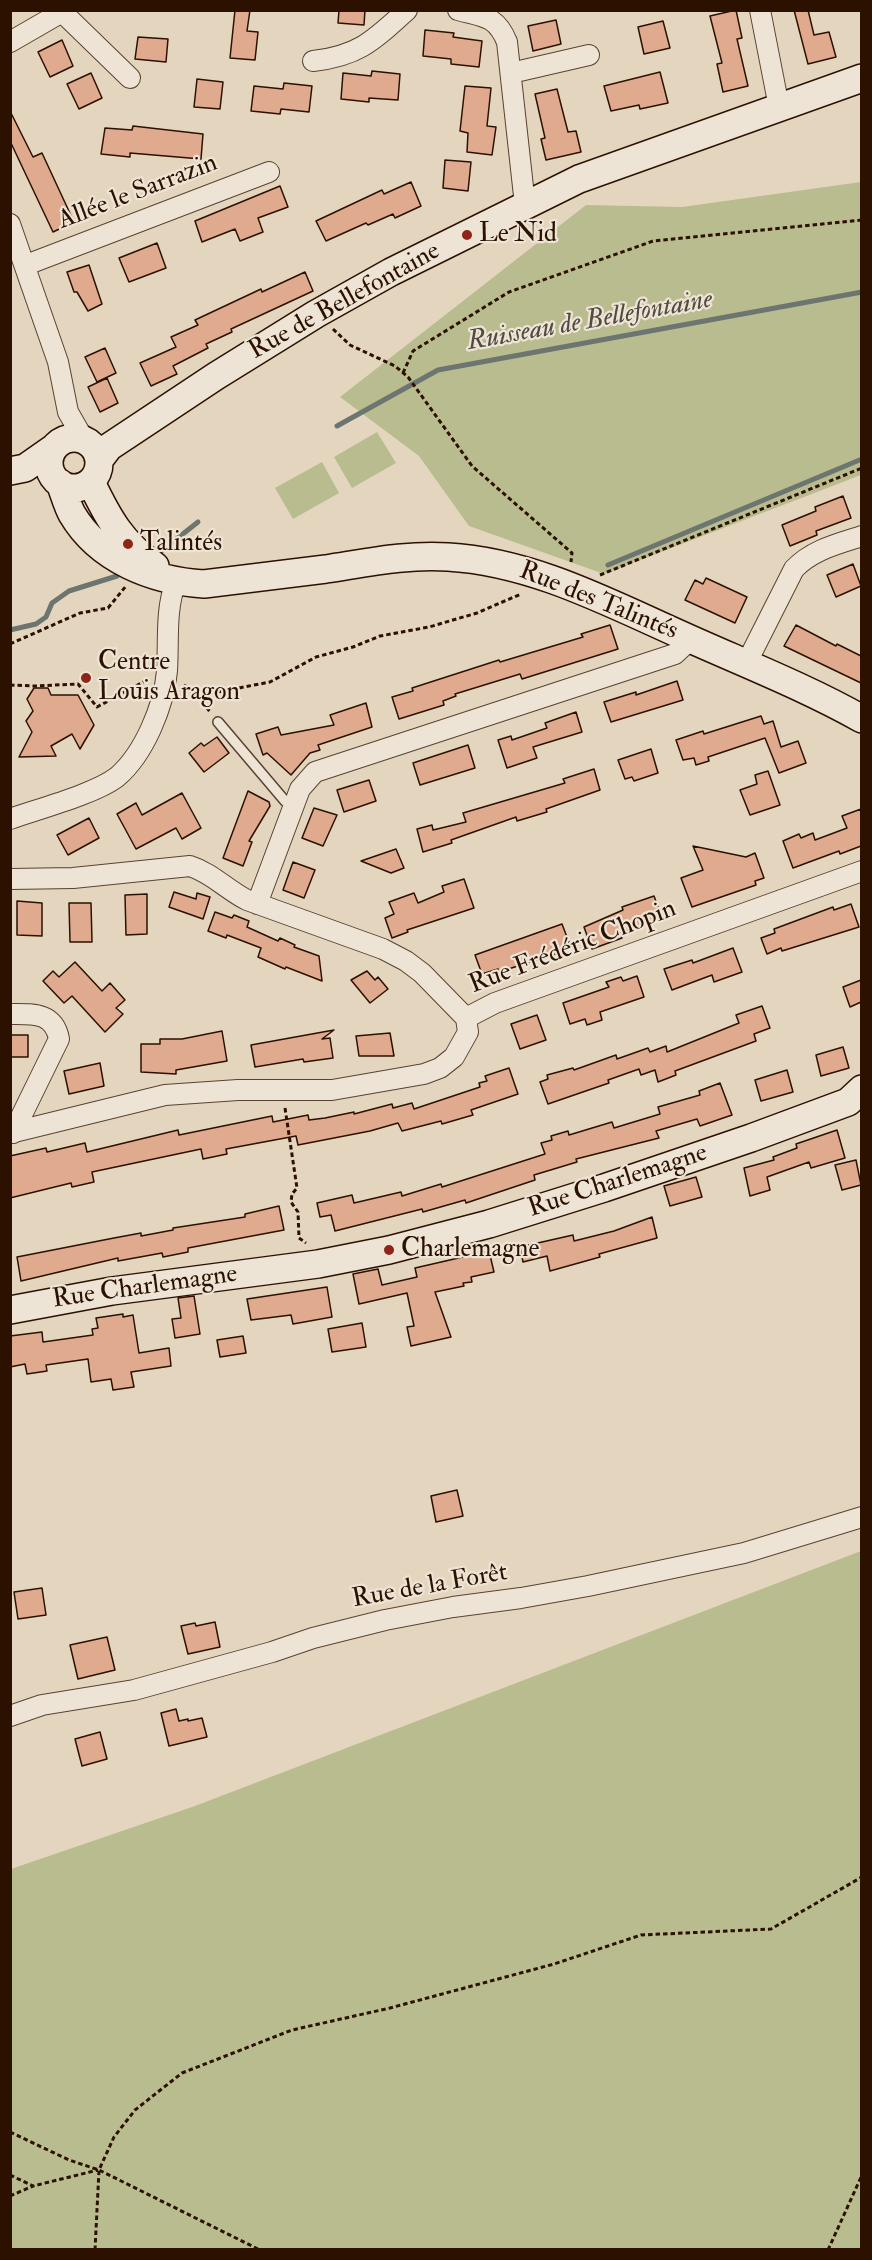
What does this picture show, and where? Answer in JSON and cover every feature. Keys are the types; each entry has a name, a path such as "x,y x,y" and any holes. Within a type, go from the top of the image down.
{"street":[{"path":"313,61 331,59 373,42 407,10"},
{"path":"458,10 489,19 502,28 507,42 525,205"},
{"path":"760,10 779,107"},
{"path":"10,42 61,11 130,78"},
{"path":"511,73 589,55"},
{"name":"Rue de Bellefontaine","path":"18,470 84,452 391,272 579,178 861,78"},
{"name":"Allée le Sarrazin","path":"26,265 269,172"},
{"path":"10,224 58,362 68,412 107,516 128,544 176,581 169,606 166,679 157,714 147,737 134,757 117,776 100,787 10,819"},
{"path":"56,480 49,462 84,452"},
{"path":"18,470 76,488 84,452"},
{"name":"Rue des Talintés","path":"56,480 72,514 100,546 135,570 176,581 204,584 379,561 446,556 500,564 538,573 568,585 746,664 861,719"},
{"path":"746,664 794,568 803,559 829,546 861,536"},
{"path":"257,904 293,805 304,782 315,772 324,767 675,654 691,639"},
{"path":"10,879 73,878 190,866 204,870 230,891 257,904 383,949 406,961 422,973 466,1018"},
{"name":"Rue Frédéric Chopin","path":"12,1133 165,1095 238,1090 283,1092 332,1090 423,1074 440,1068 454,1057 468,1032 466,1018 495,1003 861,871"},
{"path":"10,1014 33,1014 45,1017 54,1024 59,1039 12,1133"},
{"name":"Rue Charlemagne","path":"10,1310 112,1291 318,1264 389,1250 467,1230 604,1188 820,1114 848,1102 861,1089"},
{"name":"Rue de la Forêt","path":"10,1716 42,1705 134,1690 262,1655 313,1638 385,1620 577,1588 744,1553 861,1517"}],"lane":[{"path":"218,722 285,801 293,805"}],"path":[{"path":"403,373 413,351 509,292 653,241 861,220"},
{"path":"329,325 350,345 395,366 408,377 472,466 572,553 568,585 596,577 861,468"},
{"path":"10,644 80,613 108,608 130,578"},
{"path":"197,696 270,682 316,657 353,647 380,636 429,627 477,613 526,592"},
{"path":"10,685 78,684 97,707 154,677 180,681 197,696 218,722"},
{"path":"283,1092 297,1188 292,1194 291,1202 298,1212 300,1238 310,1247 318,1264"},
{"path":"95,2250 99,2170 114,2137 135,2110 182,2073 281,2034 390,2008 543,1967 641,1935 771,1929 861,1876"},
{"path":"10,2132 69,2160 99,2170 260,2250"},
{"path":"10,2196 33,2186 99,2170"},
{"path":"10,2175 33,2186"},
{"path":"828,2250 861,2175"}],"green space":[{"path":"861,182 861,475 604,574 469,526 419,456 340,397 586,205 682,207"},
{"path":"377,432 396,463 352,488 334,457"},
{"path":"322,462 339,493 293,519 275,488"},
{"path":"861,1551 861,2249 11,2249 11,1869 195,1806"}],"building":[{"path":"235,10 250,10 247,31 258,32 255,60 230,58"},
{"path":"339,10 365,10 364,25 338,23"},
{"path":"736,10 742,38 737,39 748,86 723,92 717,64 722,63 710,16"},
{"path":"794,10 808,10 814,35 829,32 836,57 808,64"},
{"path":"556,20 561,44 533,51 528,26"},
{"path":"663,21 670,48 644,54 638,27"},
{"path":"425,30 454,33 453,37 482,41 479,67 451,64 451,59 423,56"},
{"path":"138,37 168,39 166,62 135,59"},
{"path":"62,40 73,66 50,77 38,52"},
{"path":"372,71 400,74 398,100 369,98 369,102 341,99 343,73 371,76"},
{"path":"660,72 668,103 640,109 639,105 611,111 604,86"},
{"path":"91,73 102,98 79,109 67,84"},
{"path":"197,79 223,82 220,109 194,107"},
{"path":"284,83 312,86 309,112 281,109 280,114 251,111 254,86 283,89"},
{"path":"465,86 491,88 487,126 496,127 492,155 467,152 468,133 460,131"},
{"path":"557,89 568,132 576,131 581,152 546,160 541,139 545,138 535,94"},
{"path":"10,111 33,157 42,153 74,222 53,232 10,141"},
{"path":"133,126 203,134 201,159 130,153 130,157 101,154 105,128 132,130"},
{"path":"445,160 471,162 468,191 443,188"},
{"path":"411,182 421,206 395,218 393,214 368,225 366,223 326,241 316,221 382,190 384,194"},
{"path":"280,186 288,207 258,218 263,232 240,241 235,229 202,242 195,221"},
{"path":"157,243 166,268 129,282 119,258"},
{"path":"89,265 102,304 88,311 77,292 74,292 67,272"},
{"path":"305,272 313,291 231,329 232,332 206,344 208,348 173,366 177,374 151,386 140,363 176,347 171,337 198,325 195,320 261,289 262,292"},
{"path":"105,348 116,373 97,382 85,357"},
{"path":"107,378 118,403 100,412 88,387"},
{"path":"843,496 851,518 816,531 817,535 790,546 782,525 816,511 815,507"},
{"path":"853,564 861,586 836,597 827,575"},
{"path":"706,578 747,597 735,623 685,600 695,580 703,584"},
{"path":"610,625 618,649 522,679 520,674 455,694 456,696 443,701 444,705 399,719 392,697 413,691 412,688 499,660 500,662 583,637 581,634"},
{"path":"796,625 861,656 861,683 784,646"},
{"path":"677,681 683,700 611,722 604,702 636,692 636,695"},
{"path":"34,688 48,688 51,695 78,695 94,725 80,749 72,734 51,746 56,756 19,757 32,732 26,721 33,711 27,699"},
{"path":"366,703 372,727 318,745 320,750 310,753 291,775 267,753 263,755 256,734 278,727 281,735 334,725 330,715"},
{"path":"576,712 582,732 533,747 537,758 507,768 498,740 511,736 512,740 547,728 545,723"},
{"path":"761,716 764,724 773,721 781,747 798,741 806,763 779,773 765,738 708,757 709,761 696,765 694,758 683,760 676,740 703,731 704,734"},
{"path":"217,737 229,753 204,772 189,753 201,743 204,746"},
{"path":"468,745 475,768 420,785 413,763"},
{"path":"651,749 658,773 634,781 632,777 625,779 618,760"},
{"path":"594,769 600,790 546,809 547,812 517,821 516,817 423,852 417,829 432,825 433,830 466,822 463,813 565,783 563,779"},
{"path":"768,771 780,805 750,815 740,790 757,784 755,775"},
{"path":"369,780 376,801 344,812 337,790"},
{"path":"248,791 269,802 270,806 249,841 252,842 243,866 223,858"},
{"path":"182,793 201,828 182,839 176,828 136,849 117,814 136,803 142,815"},
{"path":"314,808 337,815 323,846 302,838"},
{"path":"861,809 861,846 840,854 839,851 793,868 783,841 799,834 801,838 813,833 815,840 847,828 842,816"},
{"path":"89,818 99,838 68,855 57,835"},
{"path":"693,846 746,857 755,853 764,878 755,881 756,885 692,907 681,878 703,870"},
{"path":"396,849 404,868 391,873 361,861"},
{"path":"293,862 315,870 304,898 283,890"},
{"path":"464,879 474,908 407,930 408,932 392,938 385,918 394,914 389,902 414,893 418,903 444,892 442,886"},
{"path":"174,892 196,899 197,893 210,897 203,919 169,907"},
{"path":"147,894 147,934 126,935 125,895"},
{"path":"654,896 662,918 620,933 622,938 592,949 584,927 623,910 622,907"},
{"path":"17,901 42,903 42,936 17,935"},
{"path":"69,903 91,903 92,942 70,942"},
{"path":"851,904 859,927 782,951 781,948 767,954 761,938 775,933 774,929 833,907 834,910"},
{"path":"215,912 232,918 234,915 249,921 247,927 278,941 280,938 295,945 294,947 319,956 322,981 258,957 261,948 227,935 226,938 208,931"},
{"path":"562,924 570,945 560,948 562,952 499,972 498,969 482,974 475,955"},
{"path":"733,948 742,972 714,982 712,975 672,990 664,969 692,960 693,963"},
{"path":"75,962 102,991 110,983 125,1000 116,1008 123,1014 105,1032 72,996 64,1003 43,981 53,971 59,977"},
{"path":"367,971 375,980 378,977 388,989 370,1003 351,980"},
{"path":"637,976 644,997 600,1012 602,1020 587,1025 585,1019 570,1024 563,1003 609,987 606,982 621,977 623,981"},
{"path":"861,980 861,1002 850,1007 843,987"},
{"path":"762,1006 770,1028 754,1034 756,1041 675,1071 676,1075 658,1082 655,1070 641,1075 639,1069 608,1080 609,1083 548,1104 540,1082 548,1079 547,1075 573,1068 574,1070 616,1055 617,1059 648,1048 650,1052 666,1046 667,1052 739,1023 736,1015"},
{"path":"537,1015 546,1040 520,1049 511,1024"},
{"path":"334,1030 322,1039 330,1038 333,1058 304,1062 303,1059 255,1067 251,1045"},
{"path":"222,1031 227,1061 176,1070 176,1074 141,1072 141,1044 160,1044 160,1039 182,1039"},
{"path":"390,1033 394,1056 359,1056 356,1036"},
{"path":"10,1035 28,1035 28,1057 10,1057"},
{"path":"843,1047 849,1068 821,1076 816,1055"},
{"path":"100,1063 104,1086 69,1094 64,1071"},
{"path":"509,1068 518,1094 471,1110 473,1115 442,1124 441,1121 402,1131 398,1123 298,1145 296,1136 226,1149 227,1154 203,1159 201,1149 92,1172 94,1182 72,1187 71,1183 10,1198 10,1156 46,1148 47,1152 85,1143 87,1152 178,1130 179,1135 272,1116 273,1122 308,1115 309,1120 354,1112 354,1114 392,1104 393,1108 412,1103 414,1109 480,1087 479,1083 487,1081 485,1076"},
{"path":"787,1070 793,1092 761,1101 755,1080"},
{"path":"720,1083 732,1115 700,1126 697,1119 656,1131 659,1138 576,1159 577,1162 534,1175 535,1180 466,1203 465,1200 423,1212 422,1209 335,1231 331,1215 320,1217 317,1203 352,1195 354,1203 401,1192 402,1196 441,1184 442,1187 545,1154 541,1143 552,1140 551,1136 568,1131 569,1135 612,1122 614,1128 660,1114 658,1107 700,1095 699,1091"},
{"path":"837,1130 845,1158 811,1168 809,1162 767,1177 770,1190 750,1196 744,1168 774,1160 773,1157 797,1148 796,1144"},
{"path":"856,1160 861,1185 842,1190 835,1165"},
{"path":"696,1177 702,1197 670,1206 664,1186"},
{"path":"279,1206 284,1230 188,1248 188,1252 163,1257 162,1253 118,1261 118,1258 21,1281 17,1257 141,1233 141,1236 173,1230 173,1228 245,1217 245,1214"},
{"path":"652,1217 657,1238 599,1254 600,1257 550,1271 547,1256 523,1262 520,1247 573,1235 574,1241 614,1231"},
{"path":"489,1251 494,1272 471,1277 472,1282 463,1283 464,1286 435,1292 451,1337 411,1346 407,1327 414,1326 407,1293 359,1304 353,1274 378,1269 382,1285 417,1277 415,1268"},
{"path":"327,1287 332,1317 293,1324 291,1315 251,1320 247,1299"},
{"path":"194,1296 200,1334 175,1338 172,1319 181,1318 178,1298"},
{"path":"123,1314 123,1317 133,1315 139,1353 169,1348 171,1366 131,1372 134,1387 113,1390 111,1379 91,1382 88,1359 46,1365 47,1371 27,1374 25,1364 10,1367 10,1336 42,1332 43,1342 93,1335 92,1329 98,1328 96,1318"},
{"path":"362,1323 366,1347 332,1352 328,1329"},
{"path":"243,1336 246,1353 220,1357 217,1340"},
{"path":"457,1490 463,1516 436,1522 431,1496"},
{"path":"42,1588 46,1615 18,1619 14,1592"},
{"path":"215,1622 220,1647 188,1654 181,1626"},
{"path":"107,1637 115,1670 78,1679 70,1645"},
{"path":"176,1709 179,1721 202,1718 207,1737 169,1746 161,1713"},
{"path":"100,1732 107,1759 82,1766 75,1739"}],"waterway":[{"name":"Ruisseau de Bellefontaine","path":"337,426 438,370 862,292"},
{"name":"Ruisseau de Bellefontaine","path":"608,565 862,459"},
{"name":"Ruisseau de Bellefontaine","path":"155,556 198,522"},
{"name":"Ruisseau de Bellefontaine","path":"10,630 36,624 46,617 52,603 69,591 117,576"}],"place":[{"name":"Le Nid","path":"467,235"},
{"name":"Talintés","path":"128,544"},
{"name":"Centre Louis Aragon","path":"86,678"},
{"name":"Charlemagne","path":"389,1250"}]}
